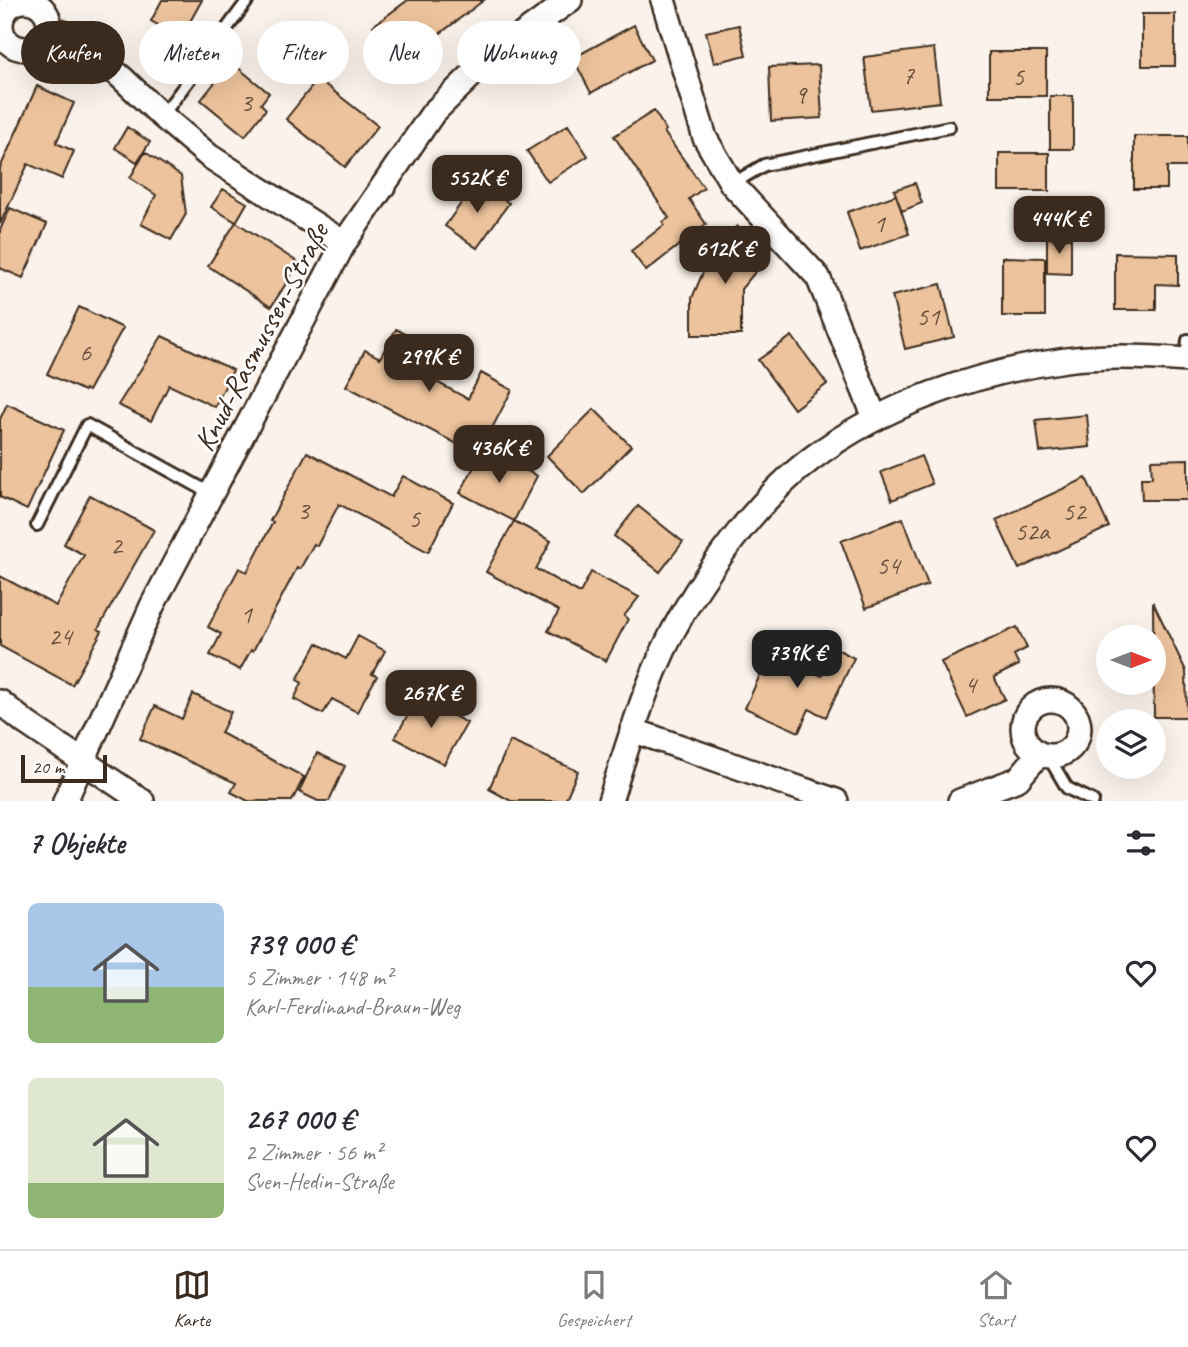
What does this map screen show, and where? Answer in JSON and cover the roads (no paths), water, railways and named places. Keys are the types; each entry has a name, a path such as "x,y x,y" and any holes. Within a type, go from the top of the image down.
{"street":[{"path":"663,0 705,138 733,184 818,277 876,418"},
{"path":"21,48 12,46 1,34 3,15 15,3 31,2 44,11 47,21"},
{"name":"Knud-Rasmussen-Straße","path":"65,801 152,606 344,243 433,113 487,60 559,3"},
{"path":"125,81 209,156 344,243"},
{"path":"610,801 632,730 682,614 721,556 764,502 811,459 876,418 973,378 1067,360 1187,354"},
{"path":"0,702 26,723 142,801"},
{"path":"632,730 836,801"},
{"path":"961,801 1018,779 1044,755"}],"lane":[{"path":"162,116 248,0"},
{"path":"733,184 764,165 949,127"},
{"path":"37,525 87,425 212,494"},
{"path":"1044,755 1067,788 1093,801"}]}
